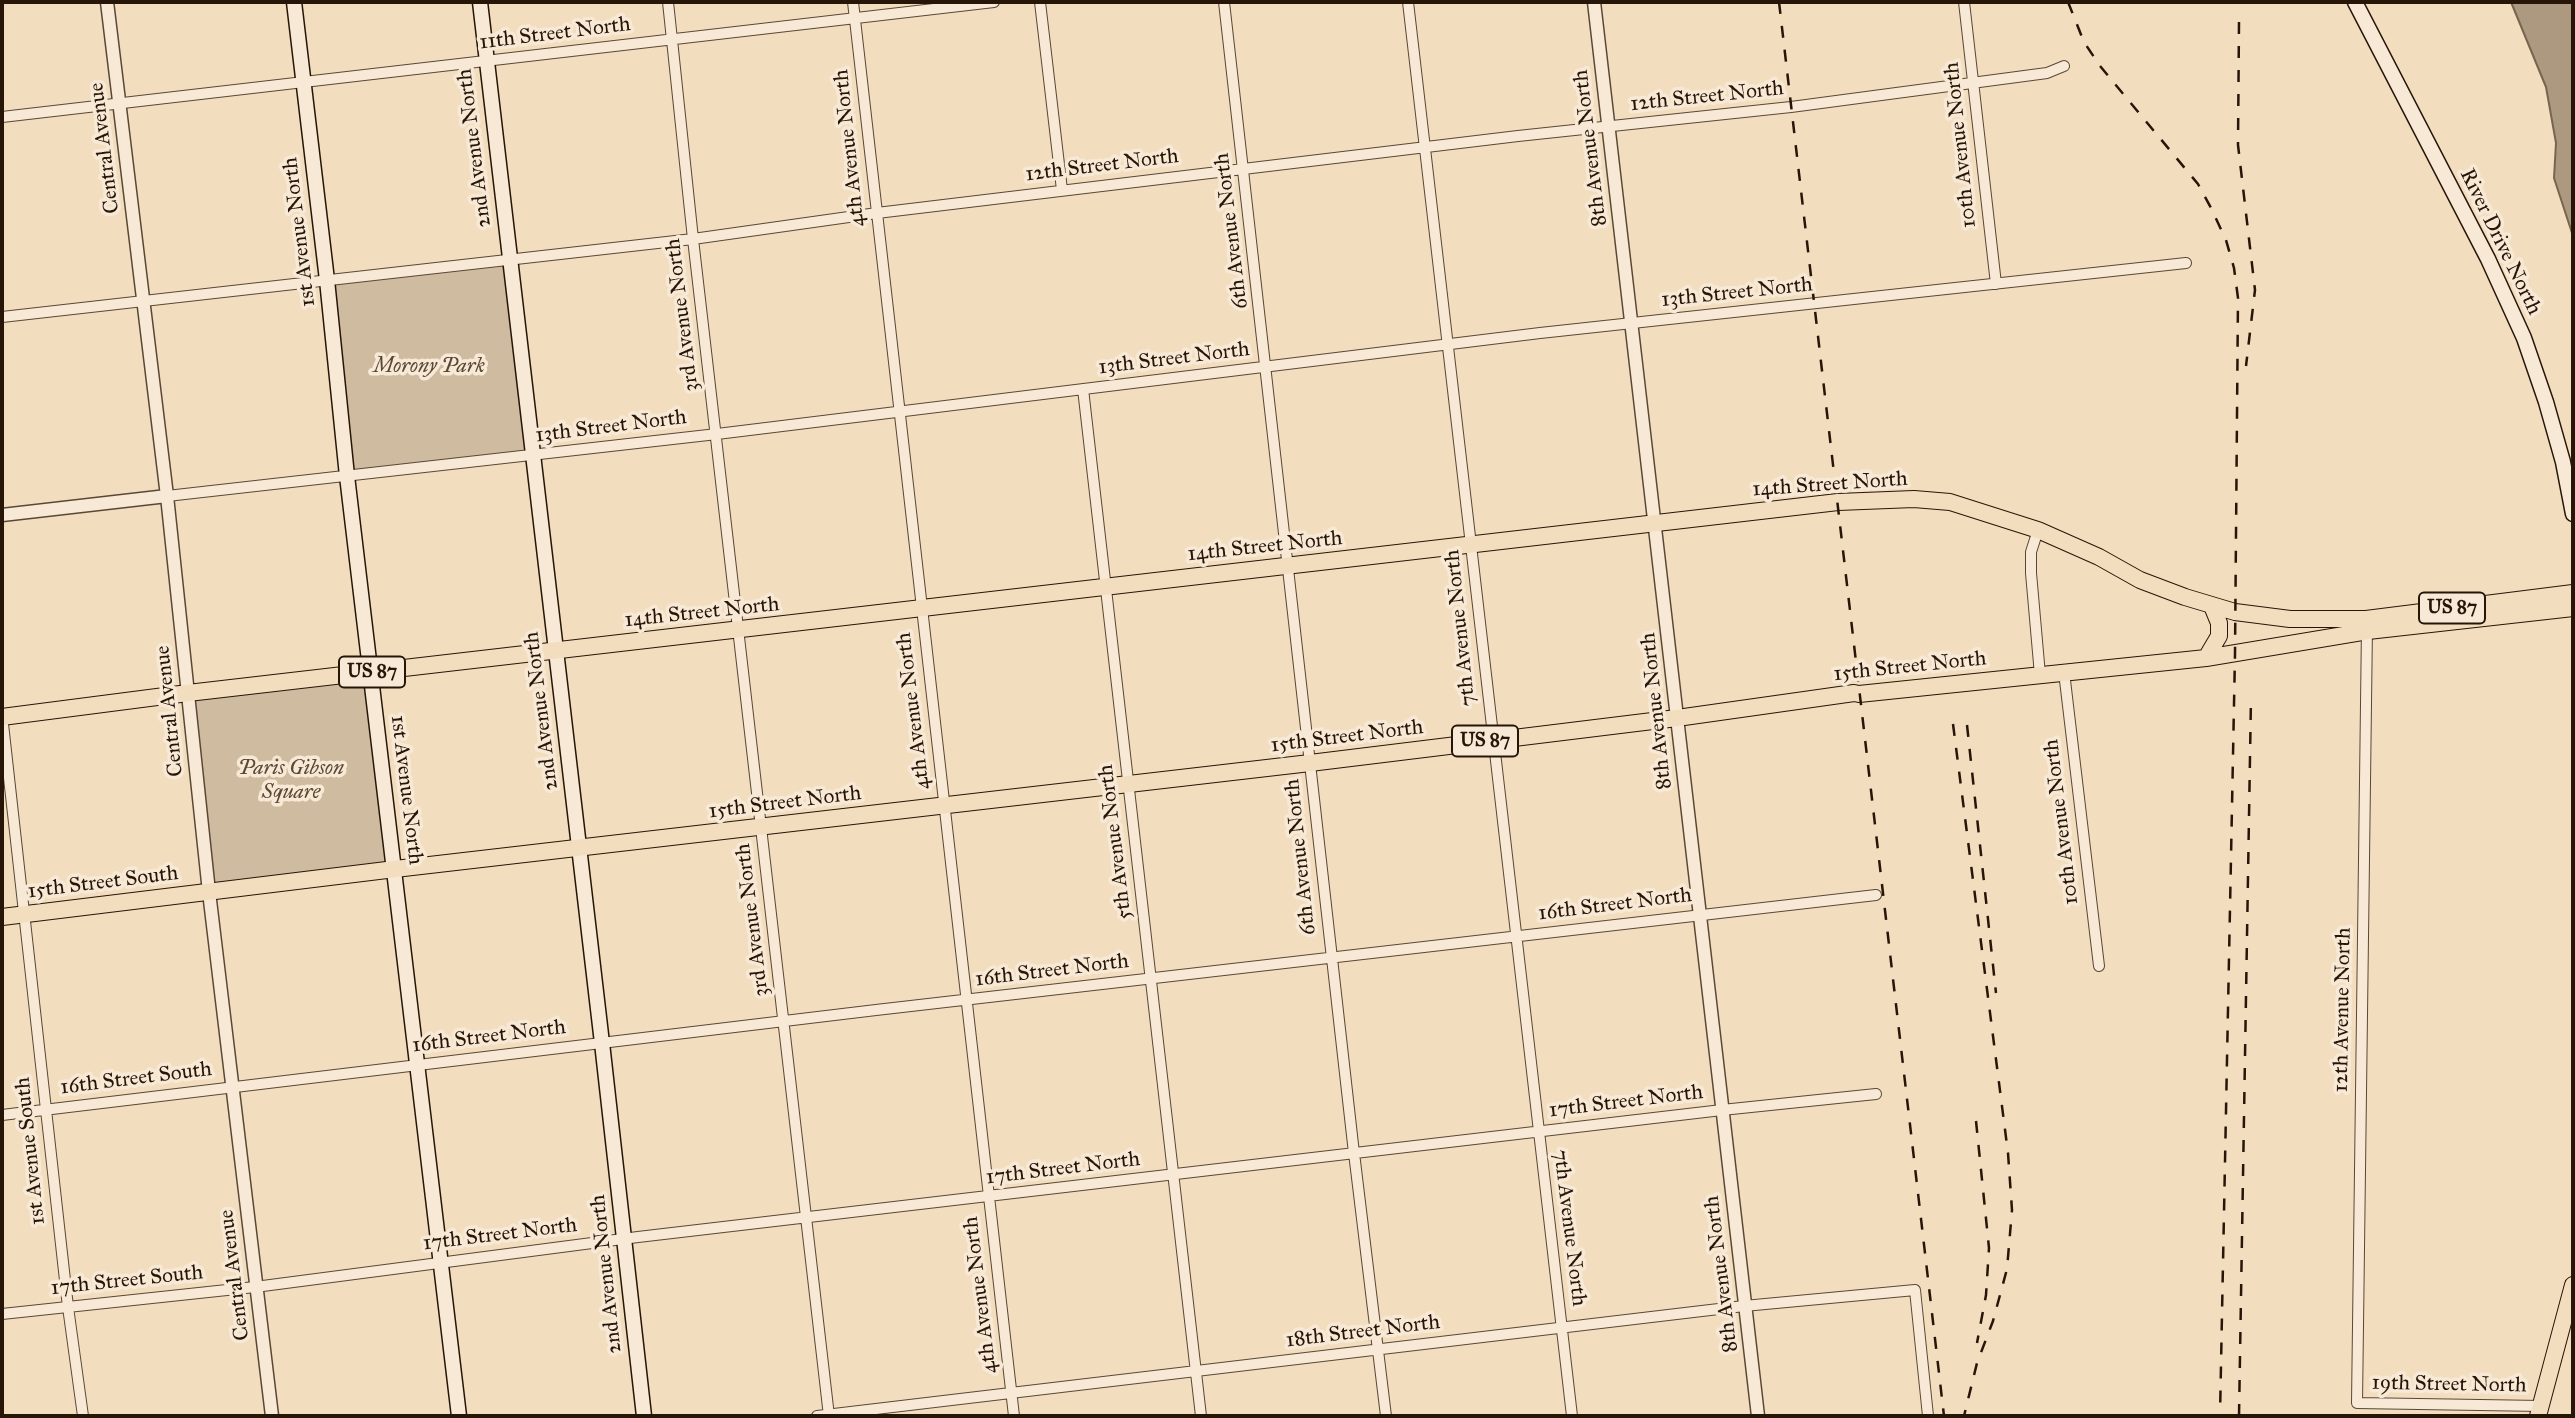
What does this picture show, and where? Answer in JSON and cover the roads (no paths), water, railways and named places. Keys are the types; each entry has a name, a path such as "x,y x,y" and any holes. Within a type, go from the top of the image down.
{"main road":[{"name":"1st Avenue North","path":"294,2 347,476 459,1416"},
{"name":"2nd Avenue North","path":"480,2 644,1416"},
{"name":"River Drive North","path":"2355,2 2488,259 2524,338 2553,426 2573,514"},
{"name":"14th Street North","path":"188,693 1838,502 1914,499 1950,502 2038,530 2099,557 2140,580 2212,606 2235,612 2290,619 2329,620"},
{"name":"15th Street North","path":"209,892 1677,718 1854,693 2206,658 2367,625 2573,593"},
{"path":"2206,658 2219,636 2219,622 2212,606"},
{"name":"15th Street North","path":"2329,620 2367,625 2573,608"},
{"name":"US 87","path":"2,717 188,693"},
{"name":"15th Street South","path":"2,917 209,892"},
{"path":"2539,1411 2573,1285"}],"street":[{"name":"Central Avenue","path":"107,2 167,496 209,892 272,1416"},
{"name":"3rd Avenue North","path":"668,2 829,1416"},
{"name":"4th Avenue North","path":"853,2 1014,1416"},
{"name":"11th Street North","path":"2,117 994,2"},
{"path":"1040,2 1062,190"},
{"name":"6th Avenue North","path":"1224,2 1386,1416"},
{"name":"7th Avenue North","path":"1408,2 1572,1416"},
{"name":"8th Avenue North","path":"1594,2 1758,1416"},
{"name":"10th Avenue North","path":"1964,2 1996,284"},
{"name":"12th Street North","path":"2,317 693,239 1062,190 1791,107 2047,74 2064,66"},
{"name":"13th Street North","path":"167,496 717,434 1632,323 2186,263"},
{"name":"5th Avenue North","path":"1083,389 1201,1416"},
{"path":"2,515 167,496"},
{"path":"2038,530 2031,552 2031,573 2040,675"},
{"name":"12th Avenue North","path":"2357,1402 2367,625"},
{"name":"10th Avenue North","path":"2064,672 2099,966"},
{"name":"1st Avenue South","path":"2,717 68,1307 83,1416"},
{"name":"16th Street North","path":"233,1087 1876,895"},
{"name":"16th Street South","path":"2,1115 233,1087"},
{"name":"17th Street North","path":"256,1287 440,1261 1876,1094"},
{"name":"17th Street South","path":"2,1314 256,1287"},
{"name":"18th Street North","path":"817,1416 1012,1395 1744,1306 1915,1290 1928,1416"},
{"name":"19th Street North","path":"2357,1402 2539,1411"}],"railway":[{"path":"1779,2 1944,1416"},
{"path":"2068,2 2084,42 2100,66 2198,184 2226,240 2234,268 2238,298 2235,654 2220,1416"},
{"path":"2239,22 2238,145 2255,290 2246,366"},
{"path":"2239,1416 2251,697"},
{"path":"1953,724 2008,1153 2012,1210 2007,1269 1993,1321 1977,1363 1964,1416"},
{"path":"1967,725 1996,993"},
{"path":"1976,1121 1989,1248 1986,1295 1977,1343"}],"park label":[{"name":"Morony Park","path":"429,367"},
{"name":"Paris Gibson Square","path":"291,781"}]}
